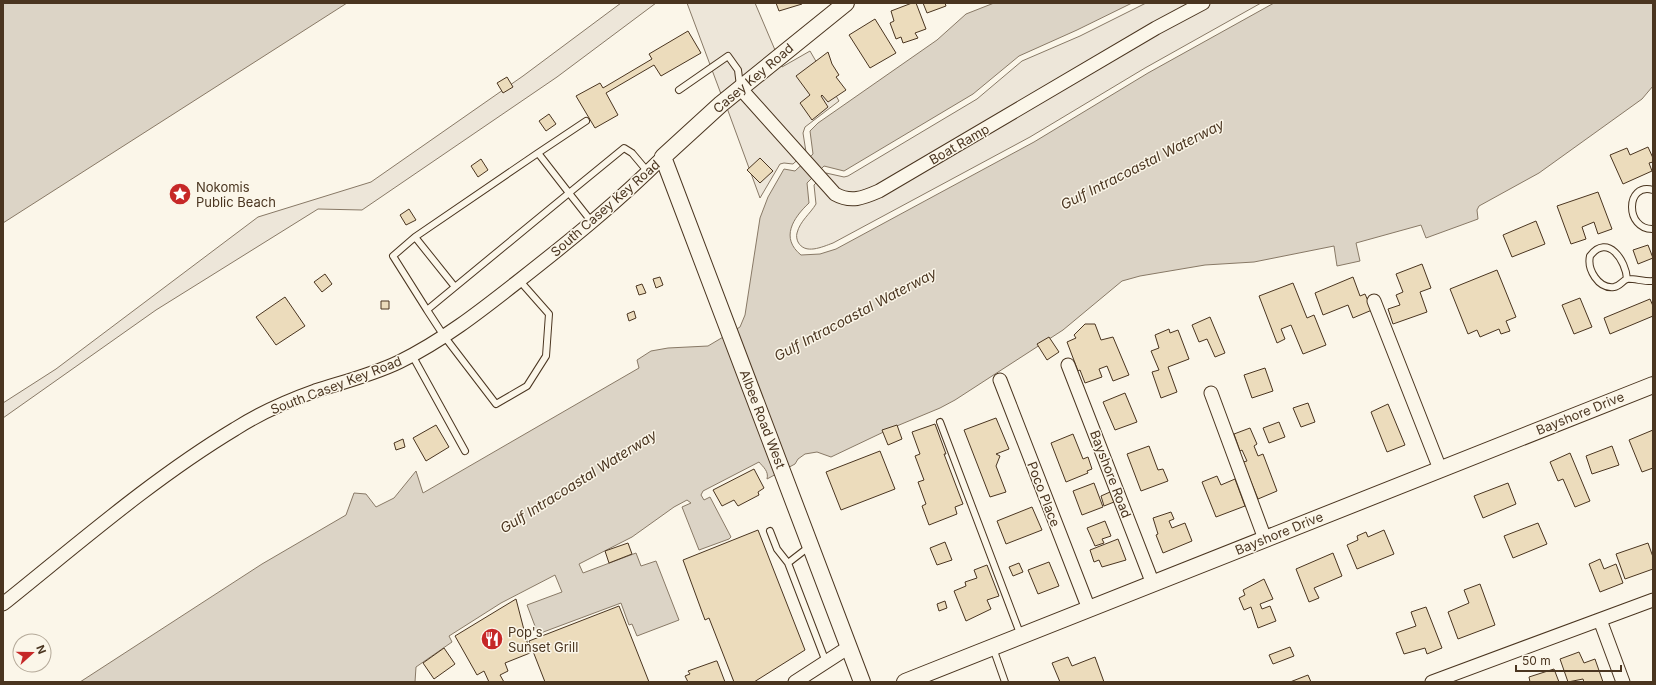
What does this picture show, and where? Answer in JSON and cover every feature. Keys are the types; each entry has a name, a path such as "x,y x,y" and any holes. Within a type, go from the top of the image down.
{"street":[{"name":"Casey Key Road","path":"663,157 740,88 846,3"},
{"name":"Boat Ramp","path":"740,88 835,194 844,199 866,196 879,190 1156,28 1203,3"},
{"name":"South Casey Key Road","path":"3,604 150,486 235,428 292,400 376,372 412,355 444,336 520,280 648,172 663,157"},
{"name":"Albee Road West","path":"663,157 862,682"},
{"path":"1374,302 1440,469"},
{"name":"Bayshore Road","path":"1068,365 1153,584"},
{"name":"Poco Place","path":"1000,380 1088,609"},
{"name":"Bayshore Drive","path":"905,682 1653,385"},
{"path":"1210,393 1265,539"},
{"path":"1432,682 1653,600"},
{"path":"1600,620 1623,682"},
{"path":"795,682 850,647"}],"lane":[{"path":"679,90 728,56 738,70 740,88"},
{"path":"520,280 548,314 546,356 527,386 496,404 444,336 393,256 415,237 586,121"},
{"path":"427,310 624,148 632,153 648,172"},
{"path":"538,153 591,221"},
{"path":"1653,190 1648,189 1637,194 1631,205 1632,212 1641,226 1646,229 1653,230"},
{"path":"415,237 455,287"},
{"path":"1628,279 1626,268 1616,252 1610,249 1602,248 1594,251 1590,256 1590,269 1593,275 1603,285 1614,287 1619,286 1628,279 1653,281"},
{"path":"412,355 465,451"},
{"path":"940,422 1021,636"},
{"path":"770,530 777,549 788,563 826,662"},
{"path":"788,563 811,546"},
{"path":"993,647 1005,682"}],"shaded area":[{"path":"621,3 656,3 557,77 362,210 318,209 156,310 3,418 3,403 56,369 258,217 371,182 523,76"},
{"path":"687,3 755,3 775,50 721,94"},
{"path":"1146,3 1261,3 1145,68 1030,137 833,243 819,248 809,249 801,246 798,242 798,229 816,204 814,185 826,173 844,177 848,176 977,99 1022,61 1080,36"},
{"path":"810,51 839,101 805,127 803,133 806,152 793,164 780,164 760,198 727,108 781,64 782,67"}],"water":[{"path":"3,3 347,3 3,223"},
{"name":"Gulf Intracoastal Waterway","path":"994,3 1132,3 1019,56 973,94 844,171 824,166 807,183 809,203 798,215 791,228 791,242 801,255 820,254 836,249 1034,142 1148,73 1274,3 1653,3 1653,86 1642,99 1539,173 1479,206 1477,210 1478,219 1426,238 1421,225 1356,243 1360,261 1337,266 1334,246 1254,262 1205,265 1140,276 1122,281 1063,330 955,400 940,408 892,428 831,457 817,452 805,454 798,459 795,464 767,479 766,471 759,462 703,491 701,495 704,500 710,497 731,537 729,539 699,550 682,507 691,503 687,500 674,507 632,537 579,564 583,573 636,553 641,566 656,561 679,620 637,636 632,624 629,625 621,603 538,634 527,605 562,592 555,575 501,603 449,636 452,642 416,667 415,682 80,682 262,564 346,515 354,493 366,494 376,507 394,498 416,471 423,493 639,368 637,360 651,351 668,348 708,346 740,327 745,315 760,218 768,197 784,169 795,171 813,154 810,131 818,123 937,40 966,14"}],"building":[{"path":"776,3 802,3 802,4 779,11"},
{"path":"912,3 916,3 926,29 915,33 918,38 903,43 901,37 896,39 890,23 894,21 891,11"},
{"path":"923,3 945,3 946,6 927,13"},
{"path":"875,19 896,53 870,68 849,35"},
{"path":"688,31 701,53 661,76 654,65 606,93 618,115 595,128 576,96 600,83 603,88 652,59 649,54"},
{"path":"828,52 832,64 839,75 836,77 846,90 828,102 822,95 821,96 828,107 812,120 800,103 810,95 796,76"},
{"path":"507,77 513,87 503,93 497,83"},
{"path":"549,114 556,124 546,131 539,121"},
{"path":"1648,147 1653,158 1653,162 1649,163 1652,171 1623,184 1610,155 1627,148 1630,155"},
{"path":"760,158 773,171 760,183 747,170"},
{"path":"481,159 488,170 478,177 471,166"},
{"path":"1598,192 1612,229 1598,234 1594,222 1582,227 1586,239 1571,244 1557,206"},
{"path":"409,209 416,220 406,225 400,215"},
{"path":"1536,221 1545,244 1512,257 1503,235"},
{"path":"1648,245 1653,258 1638,264 1633,250"},
{"path":"1422,264 1431,288 1420,292 1427,312 1393,324 1388,309 1400,305 1396,295 1403,292 1396,274"},
{"path":"1497,270 1516,317 1506,321 1510,331 1501,334 1499,329 1480,337 1477,330 1468,334 1450,289"},
{"path":"325,274 332,284 322,292 314,282"},
{"path":"660,277 663,285 656,288 653,279"},
{"path":"1353,277 1360,296 1365,294 1372,310 1353,318 1348,305 1323,315 1315,293"},
{"path":"1293,283 1307,318 1314,315 1326,345 1303,354 1291,325 1281,329 1285,339 1277,343 1259,296"},
{"path":"642,284 646,293 639,295 636,286"},
{"path":"285,297 305,326 276,345 256,317"},
{"path":"1580,298 1592,327 1574,334 1562,305"},
{"path":"1650,299 1653,306 1653,316 1610,334 1604,318"},
{"path":"381,301 389,301 389,309 381,309"},
{"path":"634,311 636,318 629,321 627,314"},
{"path":"1210,317 1225,353 1215,357 1207,339 1199,342 1192,325"},
{"path":"1085,324 1095,324 1101,340 1113,337 1129,375 1113,381 1107,366 1099,369 1102,377 1085,383 1080,370 1078,371 1067,342 1076,338 1074,335"},
{"path":"1169,329 1170,333 1178,330 1189,359 1168,367 1177,392 1161,398 1152,372 1159,370 1151,351 1159,348 1155,335"},
{"path":"1049,337 1059,352 1047,360 1037,344"},
{"path":"1265,368 1273,391 1252,398 1244,375"},
{"path":"1125,393 1137,422 1115,430 1103,402"},
{"path":"1308,403 1315,422 1301,427 1293,408"},
{"path":"1388,404 1405,445 1387,452 1371,412"},
{"path":"996,418 1009,449 996,454 1000,456 996,466 1006,492 990,497 964,430"},
{"path":"1279,422 1285,437 1269,443 1263,428"},
{"path":"935,424 946,454 944,454 963,504 955,507 957,514 929,525 922,506 926,504 918,482 924,480 915,456 920,454 912,432"},
{"path":"436,425 449,447 426,461 413,438"},
{"path":"897,425 902,439 888,445 882,430"},
{"path":"1250,428 1257,444 1254,446 1258,456 1263,454 1277,491 1258,499 1243,462 1247,461 1242,450 1240,451 1234,434"},
{"path":"1653,430 1653,468 1642,472 1629,440"},
{"path":"1073,434 1083,459 1088,457 1092,469 1087,471 1088,473 1066,482 1051,443"},
{"path":"403,439 405,447 396,450 394,443"},
{"path":"1149,446 1158,470 1163,469 1168,481 1141,491 1127,454"},
{"path":"1612,446 1619,465 1592,474 1586,456"},
{"path":"880,451 895,489 841,510 826,472"},
{"path":"1570,453 1590,501 1575,507 1563,479 1558,481 1550,462"},
{"path":"754,469 764,488 758,492 759,495 738,506 734,500 722,506 713,490"},
{"path":"1217,476 1221,485 1235,479 1245,506 1216,517 1202,482"},
{"path":"1094,483 1103,507 1082,515 1073,491"},
{"path":"1508,483 1516,504 1483,518 1474,496"},
{"path":"1110,492 1114,502 1104,506 1101,496"},
{"path":"1032,507 1042,530 1006,544 997,521"},
{"path":"1171,512 1174,519 1169,521 1172,528 1185,523 1192,541 1163,553 1156,535 1158,534 1153,518"},
{"path":"1105,521 1111,536 1102,539 1104,543 1095,546 1087,528"},
{"path":"1538,523 1547,544 1513,558 1504,536"},
{"path":"758,530 805,650 754,682 734,682 709,618 705,620 683,560"},
{"path":"1384,530 1394,554 1357,569 1347,545 1358,540 1357,536 1366,532 1368,537"},
{"path":"1118,539 1126,560 1102,567 1099,560 1094,562 1090,550"},
{"path":"945,542 952,560 937,565 930,548"},
{"path":"628,543 632,554 609,563 605,551"},
{"path":"1648,543 1653,557 1653,569 1625,579 1616,554"},
{"path":"1333,553 1342,576 1314,588 1319,598 1309,602 1296,569"},
{"path":"1600,559 1604,569 1616,564 1623,583 1600,592 1589,564"},
{"path":"1049,562 1059,586 1038,594 1028,570"},
{"path":"1019,563 1023,572 1013,576 1009,567"},
{"path":"987,565 999,596 987,600 991,609 966,621 954,591 966,586 965,582 977,578 974,570"},
{"path":"1264,579 1273,599 1260,604 1262,609 1270,606 1276,621 1258,628 1251,607 1244,610 1239,598 1245,595 1243,590"},
{"path":"1480,584 1495,625 1458,639 1448,612 1469,603 1464,590"},
{"name":"Pop's Sunset Grill","path":"516,599 530,653 505,663 508,671 500,675 504,682 489,682 484,671 477,675 455,636"},
{"path":"945,601 947,608 939,611 937,604"},
{"path":"619,606 649,682 545,682 529,641"},
{"path":"1426,607 1442,648 1427,654 1425,648 1404,654 1396,633 1416,626 1411,612"},
{"path":"1290,647 1294,656 1273,664 1269,655"},
{"path":"444,648 455,664 434,679 423,663"},
{"path":"1579,652 1584,663 1595,659 1603,682 1584,682 1583,679 1568,682 1560,659"},
{"path":"1068,657 1072,666 1095,657 1104,682 1060,682 1052,663"},
{"path":"716,661 725,682 688,682 685,676 690,674 688,671"},
{"path":"1554,669 1559,682 1530,682 1529,677"},
{"path":"1308,675 1311,682 1290,682"}],"place":[{"name":"Nokomis Public Beach","path":"180,194"},
{"name":"Pop's Sunset Grill","path":"492,639"}]}
